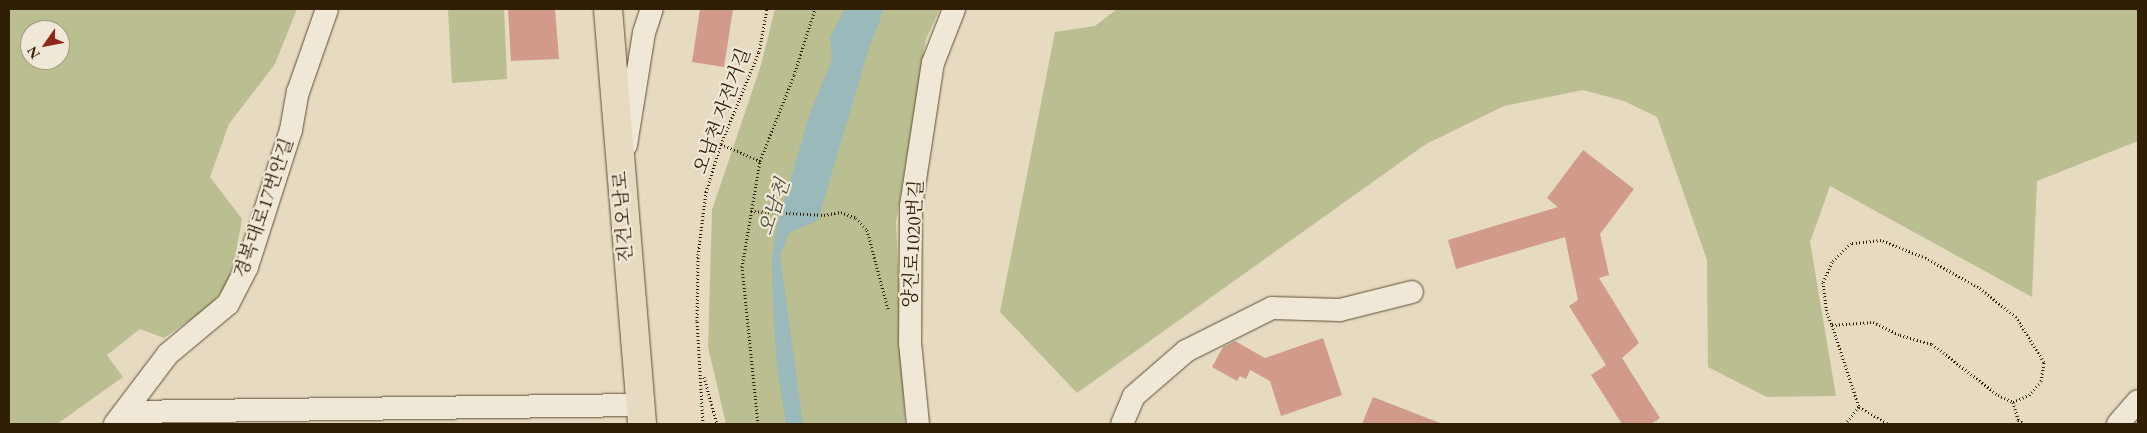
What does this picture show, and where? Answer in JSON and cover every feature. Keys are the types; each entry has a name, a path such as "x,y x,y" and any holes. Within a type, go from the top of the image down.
{"main road":[{"name":"진건오남로","path":"608,9 620,178 641,415"}],"street":[{"name":"경복대로17번안길","path":"121,418 168,354 228,304 236,290 250,258 290,130 298,92 327,9"},
{"path":"620,178 644,33 652,9"},
{"name":"양진로1020번길","path":"918,424 910,343 911,206 932,63 954,9"},
{"path":"1122,424 1134,396 1186,351 1272,308 1340,310 1412,292"},
{"path":"2118,424 2138,401"},
{"path":"121,418 641,415"}],"path":[{"name":"오남천 자전거길","path":"703,424 702,372 697,321 698,256 706,192 721,144 759,52 767,9"},
{"path":"758,424 742,267 760,161 794,75 815,9"},
{"path":"721,144 760,161"},
{"path":"750,211 759,213 824,214 841,212 856,218 868,230 897,336 910,343"},
{"path":"1832,325 1872,322 1900,335 1932,344 1998,395 2013,402 2029,395 2041,381 2044,362 2032,339 2016,317 1978,287 1926,258 1880,240 1851,243 1832,262 1823,282 1832,325 1859,406 1888,424"},
{"name":"오남천 자전거길","path":"702,372 717,424"},
{"path":"2013,402 2018,420 2025,424"},
{"path":"1845,424 1859,406"}],"green space":[{"path":"9,9 297,9 275,64 229,124 210,177 242,219 231,280 210,306 164,338 140,329 107,355 123,377 57,424 9,424"},
{"path":"448,9 504,9 507,79 452,83"},
{"path":"775,9 940,9 926,39 896,222 905,424 726,424 708,347 712,210 761,65"},
{"path":"1117,9 2138,9 2138,141 2037,181 2032,297 1830,186 1810,242 1836,396 1767,397 1708,367 1707,260 1657,117 1624,101 1583,90 1504,106 1426,144 1077,393 1000,312 1055,32 1095,26"}],"water":[{"name":"오남천","path":"845,9 884,9 868,51 818,220 789,233 780,256 803,424 786,424 777,367 773,306 772,262 776,229 809,116 832,59 830,37"}],"building":[{"path":"508,9 555,9 559,59 511,61"},
{"path":"700,9 733,9 724,67 692,62"},
{"path":"1583,150 1634,189 1600,234 1609,275 1599,278 1639,343 1622,358 1660,418 1651,424 1622,424 1591,375 1606,365 1569,306 1578,300 1565,237 1456,269 1448,240 1558,207 1547,198"},
{"path":"1323,338 1342,395 1281,416 1270,381 1250,370 1246,379 1240,376 1237,381 1212,367 1223,347 1235,341 1265,358"},
{"path":"1373,397 1440,423 1362,424"}]}
